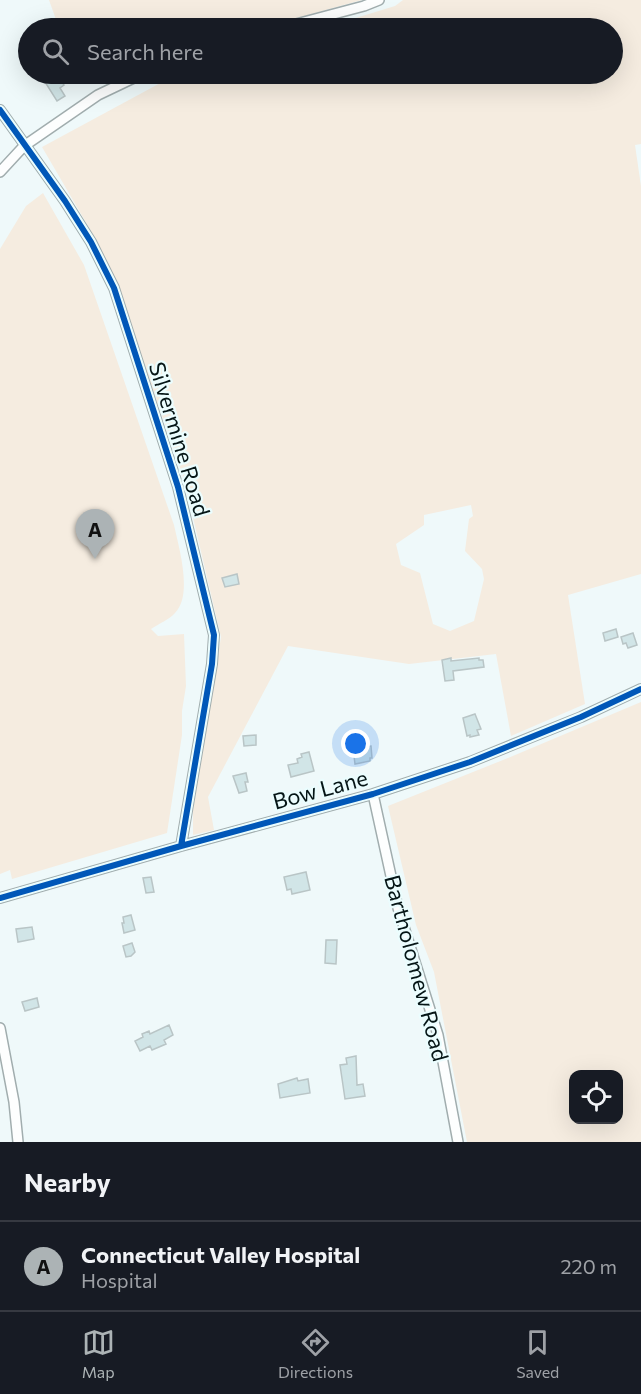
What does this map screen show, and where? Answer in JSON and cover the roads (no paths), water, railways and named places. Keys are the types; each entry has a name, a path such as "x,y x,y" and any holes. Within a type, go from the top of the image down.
{"street":[{"path":"319,18 379,0"},
{"path":"0,172 24,146 98,95 121,84"},
{"name":"Silvermine Road","path":"0,110 65,201 91,242 114,288 178,488 214,635 212,664 181,846"},
{"name":"Bow Lane","path":"0,898 373,794 470,762 581,717 641,689"},
{"name":"Bartholomew Road","path":"373,794 398,908 438,1035 458,1142"},
{"path":"0,1028 14,1102 18,1142"}],"place":[{"name":"Connecticut Valley Hospital","path":"95,559"}]}
